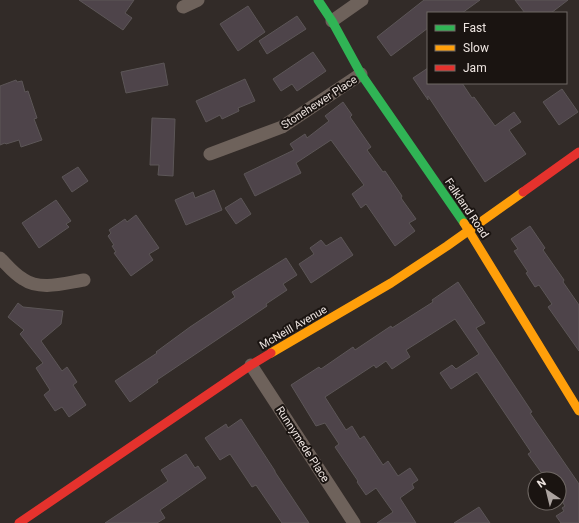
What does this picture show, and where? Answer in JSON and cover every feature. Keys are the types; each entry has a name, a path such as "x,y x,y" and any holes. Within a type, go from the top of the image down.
{"street":[{"path":"183,8 198,0"},
{"name":"Falkland Road","path":"318,0 332,21 362,74 469,230 579,411"},
{"path":"332,21 362,0"},
{"name":"Stonehewer Place","path":"210,154 282,127 362,74"},
{"name":"McNeill Avenue","path":"19,523 251,365 391,283 579,152"},
{"path":"0,258 20,277 29,283 36,285 50,286 84,280"},
{"name":"Runnymede Place","path":"251,365 354,523"}],"building":[{"path":"79,0 134,0 125,13 132,18 123,30"},
{"path":"424,0 480,0 463,12 427,12 427,29 391,56 377,37"},
{"path":"515,0 568,0 552,12 524,12"},
{"path":"248,6 265,32 238,51 220,24"},
{"path":"297,16 306,29 267,54 259,41"},
{"path":"313,52 326,71 297,91 292,84 281,91 273,79"},
{"path":"164,63 168,85 126,93 121,72"},
{"path":"427,69 427,84 463,84 495,126 514,112 521,122 509,130 526,154 485,182 428,96 428,100 413,78"},
{"path":"245,79 255,101 238,108 239,111 222,119 220,115 206,122 196,101"},
{"path":"16,80 17,82 22,81 25,92 28,91 37,118 34,119 42,140 21,147 19,140 0,145 0,86"},
{"path":"562,89 578,112 559,125 543,102"},
{"path":"343,102 352,115 350,117 371,147 367,150 383,172 385,171 402,196 401,198 416,219 409,223 415,231 395,246 366,204 361,208 352,194 364,185 331,140 296,163 301,173 255,196 244,174 294,150 290,144 305,134 307,138 329,121 325,116"},
{"path":"152,118 175,119 173,176 158,175 159,165 150,165"},
{"path":"78,167 88,181 72,192 62,177"},
{"path":"214,190 222,210 186,225 175,200 193,192 195,198"},
{"path":"241,198 251,214 236,224 225,208"},
{"path":"56,200 71,221 66,224 69,227 39,248 22,223"},
{"path":"136,215 159,248 149,254 153,260 131,276 114,253 116,252 112,246 114,245 108,236 111,233 109,230 125,219 127,222"},
{"path":"530,226 545,248 543,250 579,305 579,351 548,307 552,304 539,285 535,287 526,273 528,272 514,251 518,249 511,239"},
{"path":"341,237 353,255 311,283 299,264 314,254 310,248 321,240 326,246"},
{"path":"286,258 297,275 283,284 287,290 266,304 267,306 157,380 158,382 130,402 115,381 157,353 156,352 190,327 235,297 232,292"},
{"path":"458,282 485,323 476,328 532,412 530,413 579,484 579,523 561,523 556,516 564,511 567,511 567,471 540,471 528,454 531,452 477,372 451,389 440,373 452,365 456,369 479,354 455,319 406,350 410,357 392,369 386,361 376,368 374,365 325,397 346,430 352,426 360,439 364,436 383,465 388,461 398,476 410,468 418,480 412,484 414,488 400,498 416,523 377,523 393,512 376,488 366,495 335,447 339,444 325,423 316,426 291,385 319,367 321,369 353,347 355,350 391,326 392,328 433,302 432,300"},
{"path":"18,303 23,307 63,311 61,324 41,341 62,371 67,367 77,382 73,385 86,405 69,417 62,407 55,411 44,395 50,390 36,368 43,363 20,334 24,330 8,317"},
{"path":"241,419 309,523 282,523 256,485 252,487 230,454 220,460 205,438 226,424 228,428"},
{"path":"186,454 195,468 198,466 206,478 160,510 165,518 157,523 105,523 168,481 161,470"},
{"path":"479,507 490,523 454,523"}],"traffic: fast":[{"path":"318,0 332,21 361,74 464,223"}],"traffic: slow":[{"path":"271,353 391,283 447,246 523,192"},
{"path":"464,223 579,411"}],"traffic: jam":[{"path":"523,192 579,152"},
{"path":"19,523 251,365 271,353"}]}
